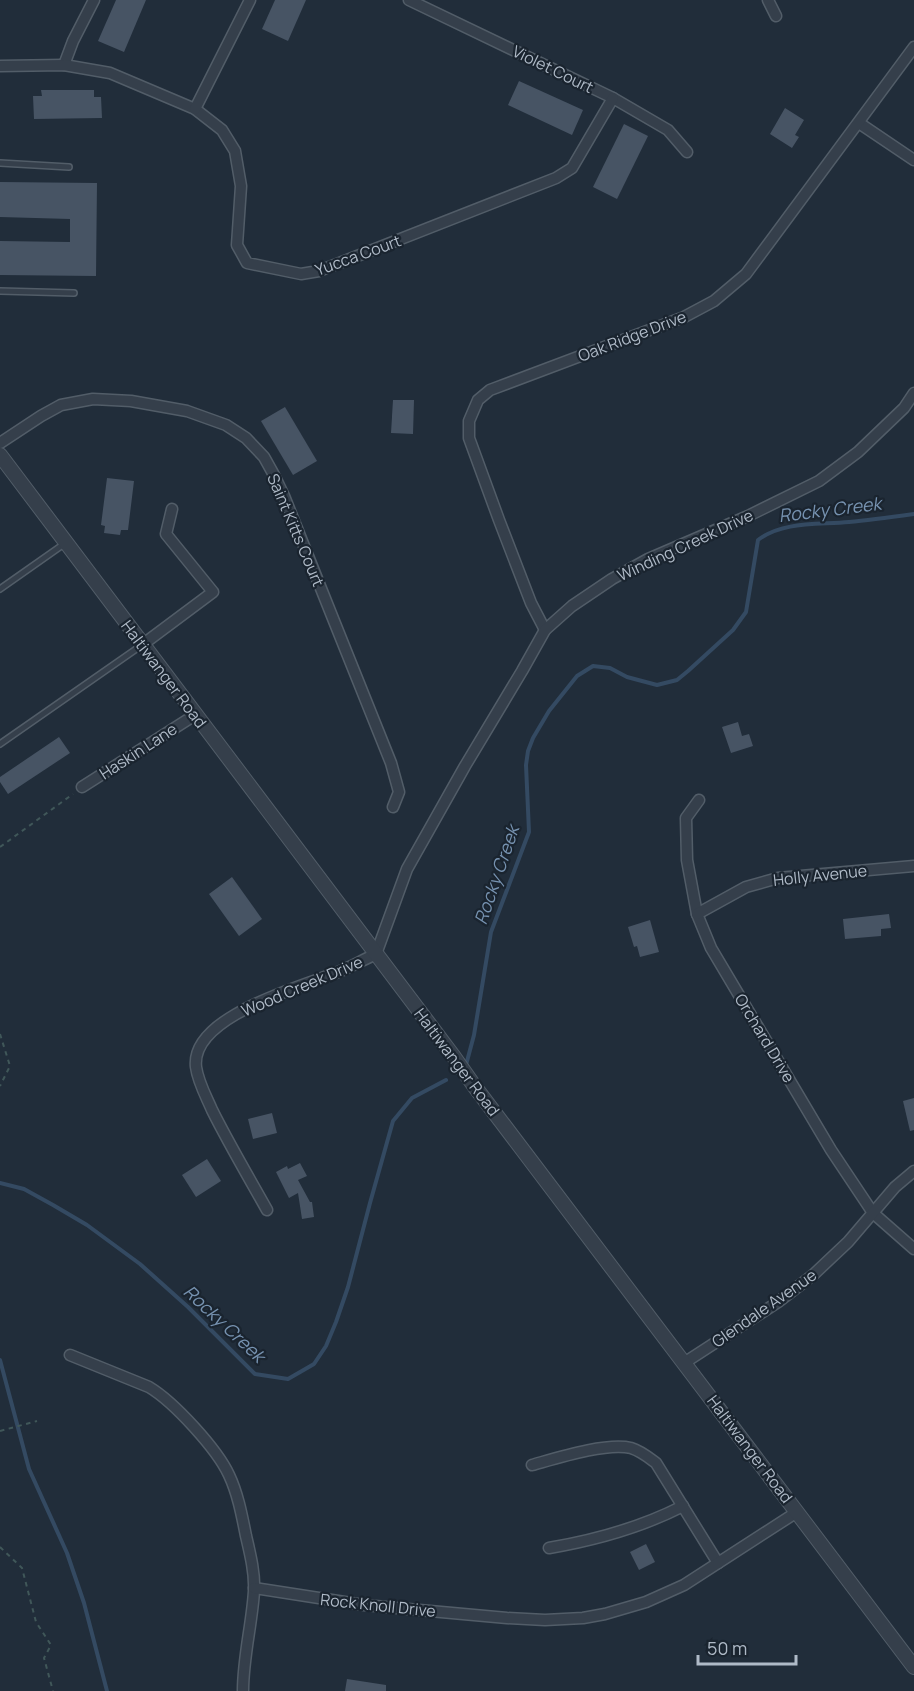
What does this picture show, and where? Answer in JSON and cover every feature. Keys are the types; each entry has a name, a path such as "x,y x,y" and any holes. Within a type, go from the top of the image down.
{"street":[{"path":"64,65 94,0"},
{"path":"195,109 250,0"},
{"name":"Violet Court","path":"409,0 613,98 668,130 687,152"},
{"path":"768,0 776,16"},
{"name":"Oak Ridge Drive","path":"544,630 527,592 469,438 469,421 478,400 490,390 684,317 714,301 746,274 914,47"},
{"name":"Yucca Court","path":"0,66 64,65 110,73 195,109 222,130 235,151 241,186 237,245 247,263 301,274 319,271 556,178 572,168 613,98"},
{"path":"859,123 914,160"},
{"name":"Winding Creek Drive","path":"376,954 407,869 544,630 572,606 639,564 757,512 819,481 858,452 904,408 914,393"},
{"name":"Saint Kitts Court","path":"0,443 62,405 93,399 131,401 187,411 226,425 246,438 264,457 274,474 322,590 391,764 399,792 393,807"},
{"name":"Haltiwanger Road","path":"0,455 914,1667"},
{"path":"142,645 213,592 166,534 172,509"},
{"name":"Haskin Lane","path":"82,788 195,715"},
{"name":"Orchard Drive","path":"699,800 686,818 687,860 697,914 711,948 831,1150 873,1213 914,1250"},
{"name":"Holly Avenue","path":"697,914 746,887 778,878 914,866"},
{"name":"Wood Creek Drive","path":"267,1210 224,1134 199,1080 195,1058 198,1049 211,1032 236,1014 274,996 344,970 376,954"},
{"name":"Glendale Avenue","path":"684,1363 778,1302 813,1275 848,1242 895,1187 914,1171"},
{"path":"69,1355 158,1392 216,1452 229,1474 240,1506 254,1588 243,1691"},
{"path":"532,1465 597,1449 629,1448 642,1452 656,1463 718,1563"},
{"path":"549,1548 586,1542 629,1529 683,1506"},
{"name":"Rock Knoll Drive","path":"254,1588 364,1605 507,1618 564,1620 605,1614 646,1602 684,1585 797,1512"}],"lane":[{"path":"0,163 69,167"},
{"path":"0,291 74,293"},
{"path":"0,590 65,543"},
{"path":"0,744 142,645"}],"path":[{"path":"0,847 82,788"},
{"path":"0,1034 10,1066 0,1086"},
{"path":"0,1431 37,1421"},
{"path":"0,1546 22,1568 36,1622 51,1645 44,1658 53,1691"}],"building":[{"path":"116,0 146,0 124,52 98,41"},
{"path":"275,0 306,0 288,41 262,29"},
{"path":"519,81 583,110 572,135 508,105"},
{"path":"41,90 94,90 94,97 101,97 102,118 34,119 33,96 42,96"},
{"path":"785,108 804,120 795,135 799,137 792,148 770,134"},
{"path":"624,124 648,136 617,199 593,187"},
{"path":"0,182 97,183 96,276 0,275 0,241 70,242 70,219 0,217"},
{"path":"393,400 414,400 413,434 391,433"},
{"path":"285,407 317,461 293,475 261,421"},
{"path":"107,478 134,481 128,530 121,530 120,535 104,533 105,526 101,525"},
{"path":"738,722 742,736 749,734 753,746 731,753 722,727"},
{"path":"59,737 70,753 8,794 0,782 0,777"},
{"path":"232,877 262,919 239,936 209,894"},
{"path":"889,914 891,928 881,929 881,936 845,939 843,919"},
{"path":"650,920 659,952 640,957 637,946 634,947 628,927"},
{"path":"914,1098 914,1130 910,1131 903,1101"},
{"path":"272,1113 277,1133 253,1139 248,1119"},
{"path":"207,1159 221,1181 196,1197 182,1175"},
{"path":"300,1163 307,1176 298,1180 312,1202 314,1217 302,1219 298,1193 289,1198 276,1172"},
{"path":"646,1544 655,1562 639,1570 630,1552"},
{"path":"347,1679 386,1685 386,1691 345,1691"}],"waterway":[{"name":"Rocky Creek","path":"466,1065 474,1035 491,932 529,832 526,765 528,751 549,711 577,676 593,666 610,668 627,677 657,685 677,680 733,630 746,612 758,540 790,527 914,514"},
{"name":"Rocky Creek","path":"0,1183 24,1189 53,1205 87,1225 140,1264 188,1307 255,1374 288,1379 314,1364 326,1346 336,1322 348,1287 393,1121 412,1098 446,1080"},
{"name":"Rocky Creek","path":"0,1360 29,1469 67,1553 84,1603 107,1691"}]}
